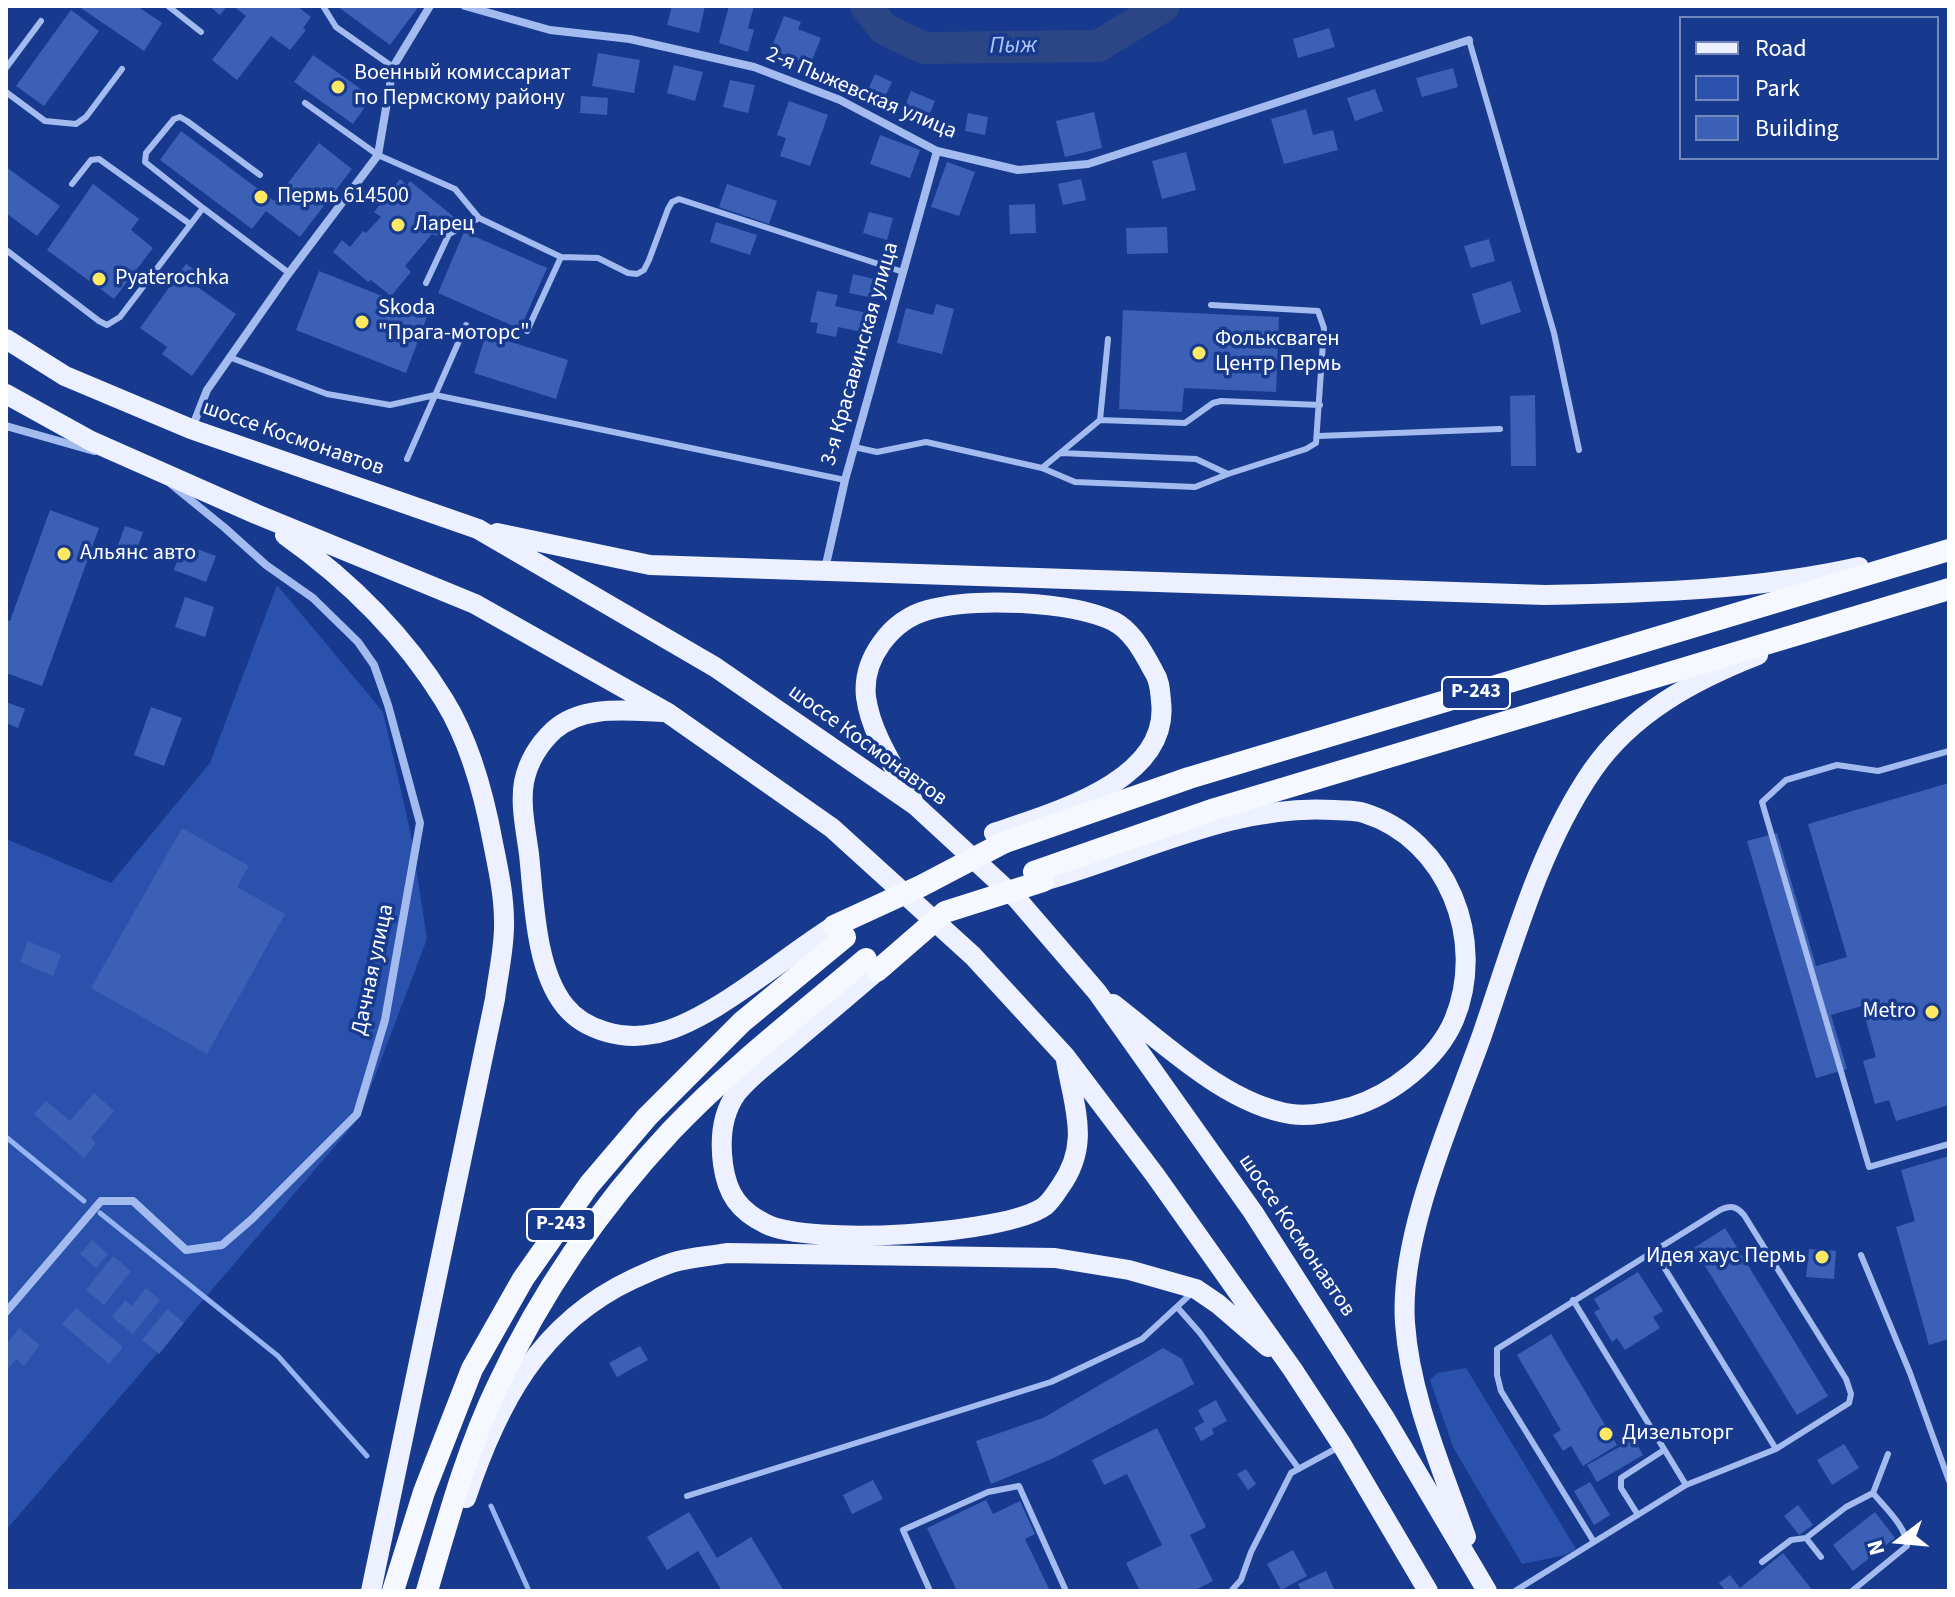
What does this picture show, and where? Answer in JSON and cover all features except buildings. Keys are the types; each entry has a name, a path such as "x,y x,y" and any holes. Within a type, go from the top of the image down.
{"highway":[{"name":"Р-243","path":"393,1591 424,1492 472,1369 523,1279 589,1185 647,1117 742,1022 840,932 1000,837 1949,549"},
{"name":"Р-243","path":"428,1591 452,1505 497,1386 547,1294 607,1206 672,1131 762,1045 945,912 1215,809 1949,589"}],"main road":[{"name":"шоссе Космонавтов","path":"6,339 65,376 191,429 478,529 715,667 915,805 1017,899 1097,992 1253,1212 1386,1420 1484,1585"},
{"path":"6,394 91,441 149,467 475,604 668,713 832,828 973,956 1065,1056 1155,1175 1293,1370 1342,1445 1428,1591"},
{"path":"256,514 309,552 354,591 400,640 445,701 469,750 489,820 505,922 492,1013 371,1591"},
{"path":"478,529 650,565 1545,595 1675,592 1819,576 1949,549"},
{"path":"915,805 873,726 866,695 867,671 878,646 899,624 926,610 970,604 1052,604 1116,622 1138,643 1158,678 1162,712 1156,743 1130,772 1099,792 1000,837"},
{"path":"1484,1585 1415,1383 1405,1322 1405,1285 1425,1196 1553,840 1593,770 1650,711 1691,684 1877,610"},
{"path":"668,713 600,711 577,717 556,728 537,748 524,780 523,808 537,927 549,976 565,1007 592,1027 620,1036 653,1034 707,1013 840,932"},
{"path":"1039,876 1254,814 1305,808 1363,812 1397,828 1427,851 1452,893 1466,933 1464,977 1453,1021 1431,1053 1404,1080 1371,1101 1331,1113 1292,1115 1254,1103 1213,1081 1097,992"},
{"path":"872,965 736,1095 723,1124 721,1149 725,1181 741,1208 768,1226 804,1235 897,1234 986,1226 1024,1216 1046,1205 1072,1171 1079,1147 1065,1056"},
{"path":"428,1591 451,1542 486,1442 515,1384 544,1346 575,1315 611,1289 678,1261 727,1253 1055,1258 1129,1270 1196,1289 1218,1304 1293,1370"}],"street":[{"path":"191,429 200,402 229,357 378,155 393,67 430,6"},
{"name":"2-я Пыжевская улица","path":"465,6 550,30 630,39 754,67 840,100 937,151 1018,170 1088,164 1469,40"},
{"name":"3-я Красавинская улица","path":"825,569 845,480 937,151"},
{"path":"9,429 149,467"},
{"name":"Дачная улица","path":"6,1312 101,1201 133,1201 186,1250 222,1245 252,1219 357,1114 385,1020 404,924 420,823 374,665 340,621 266,565 149,467"}],"lane":[{"path":"168,6 201,32"},
{"path":"323,6 336,27 393,67"},
{"path":"6,68 41,21"},
{"path":"1469,40 1554,333 1579,450"},
{"path":"6,92 45,121 76,124 86,117 122,69"},
{"path":"305,103 378,155 455,189 479,218 561,257 598,258 628,273 637,274 644,270 649,260 668,209 672,202 679,199 903,272"},
{"path":"260,175 180,117 174,119 146,153 145,162 289,273"},
{"path":"72,184 91,160 99,159 190,224"},
{"path":"6,250 107,325 120,317 203,208"},
{"path":"426,283 449,234 479,218"},
{"path":"527,331 561,257"},
{"path":"854,447 884,452 926,442 1042,468 1075,482 1195,487 1312,447 1319,436 1324,328 1318,311 1211,305"},
{"path":"407,459 466,325"},
{"path":"1100,420 1108,339"},
{"path":"229,357 327,394 390,405 435,395 845,480"},
{"path":"1042,468 1100,420 1185,423 1213,403 1221,401 1320,405"},
{"path":"1319,436 1500,429"},
{"path":"1061,453 1196,459 1228,474"},
{"path":"1949,751 1878,771 1837,765 1786,780 1762,802 1869,1167 1949,1144"},
{"path":"1515,1591 1686,1485 1776,1449 1849,1403 1851,1394 1846,1379 1737,1207 1720,1210 1497,1349 1497,1375 1501,1391 1594,1542"},
{"path":"1654,1251 1776,1449"},
{"path":"1861,1255 1910,1373 1949,1481"},
{"path":"687,1496 1051,1382 1142,1339 1196,1289"},
{"path":"1573,1300 1686,1485"},
{"path":"1178,1308 1200,1333 1299,1469"},
{"path":"1231,1591 1241,1580 1251,1552 1291,1473 1342,1445"},
{"path":"1638,1515 1621,1488 1621,1478 1664,1450"},
{"path":"1762,1562 1791,1540 1806,1538 1846,1507 1873,1493 1888,1454"},
{"path":"930,1591 903,1530 988,1492 1019,1486 1066,1591"},
{"path":"1852,1591 1907,1546 1902,1531 1873,1493"},
{"path":"1806,1538 1821,1557"}],"green space":[{"path":"277,585 383,712 411,835 427,939 359,1118 6,1530 6,839 111,883 210,763"},
{"path":"1466,1368 1576,1549 1565,1555 1522,1564 1453,1447 1430,1380 1437,1373"}],"waterway":[{"name":"Пыж","path":"866,6 884,29 924,48 1098,46 1164,6"},
{"path":"6,1137 84,1201"},
{"path":"100,1213 278,1356 367,1456"},
{"path":"491,1506 529,1591"}],"place":[{"name":"Военный комиссариат по Пермскому району","path":"338,87"},
{"name":"Пермь 614500","path":"261,197"},
{"name":"Ларец","path":"398,225"},
{"name":"Pyaterochka","path":"99,279"},
{"name":"Skoda \"Прага-моторс\"","path":"362,322"},
{"name":"Фольксваген Центр Пермь","path":"1199,353"},
{"name":"Альянс авто","path":"64,554"},
{"name":"Metro","path":"1932,1012"},
{"name":"Идея хаус Пермь","path":"1822,1257"},
{"name":"Дизельторг","path":"1606,1434"}]}
